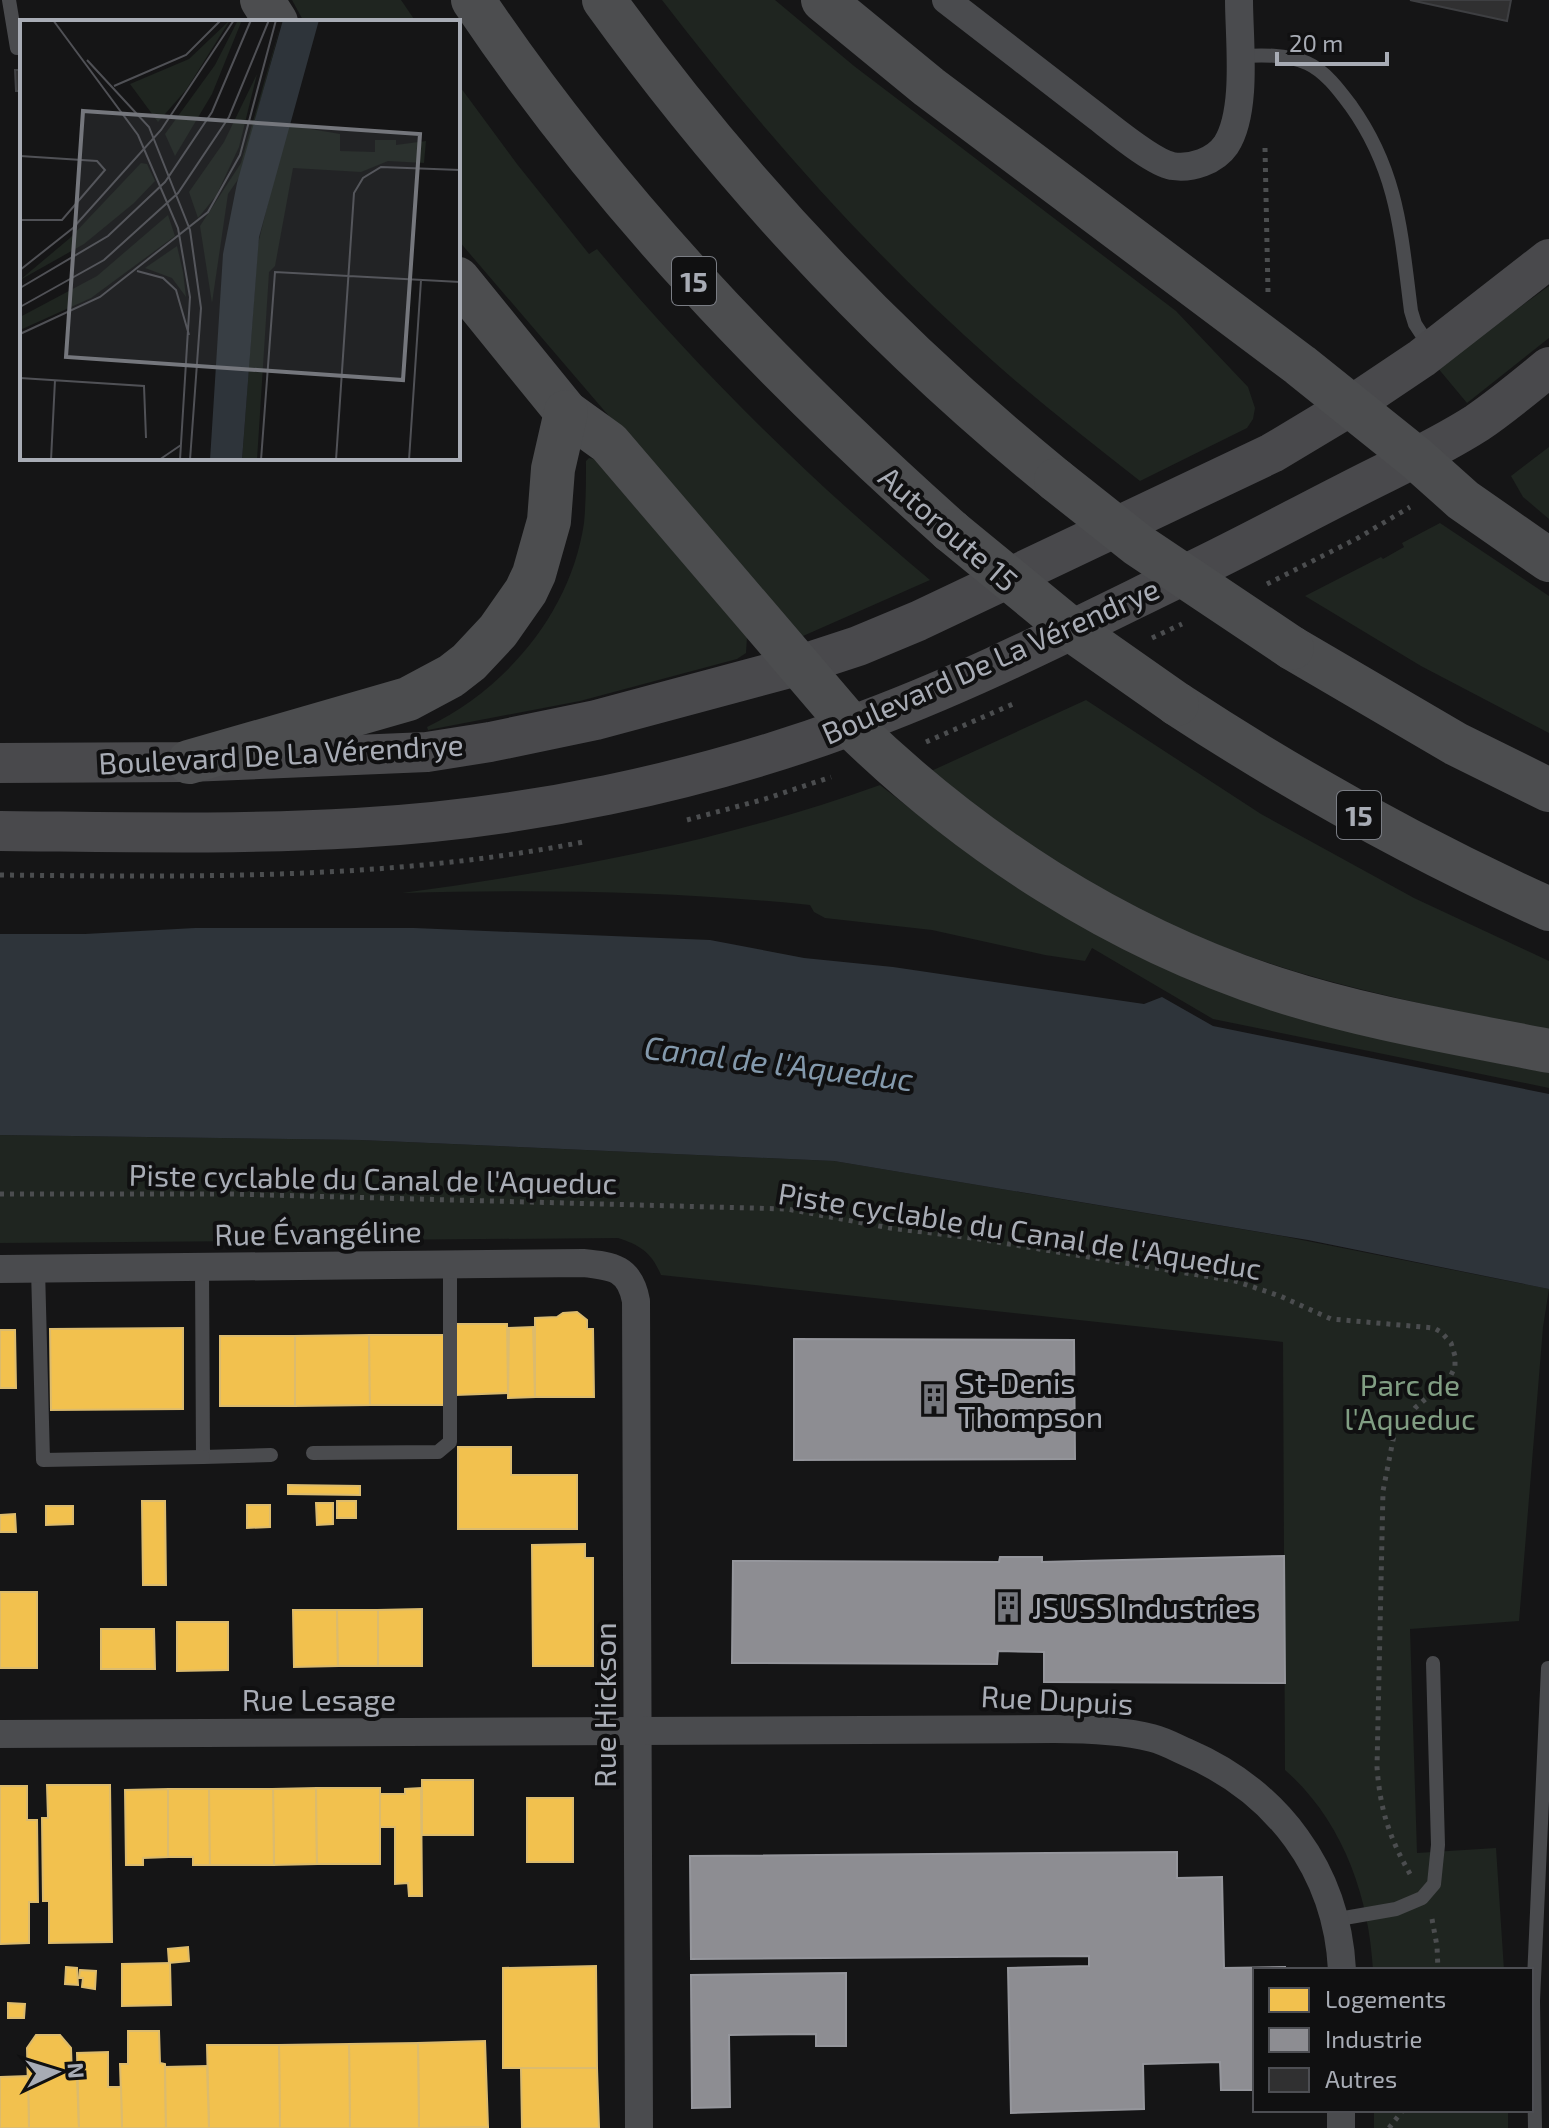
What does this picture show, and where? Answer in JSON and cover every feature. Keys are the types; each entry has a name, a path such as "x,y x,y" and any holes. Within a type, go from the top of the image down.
{"highway":[{"path":"262,0 275,20"},
{"name":"Autoroute 15","path":"473,0 579,145 682,267 833,424 951,531 1073,631 1177,704 1302,783 1371,822 1549,909"},
{"path":"604,0 696,120 772,212 873,317 1020,451 1138,545 1292,648 1456,744 1549,790"},
{"path":"823,0 929,87 1352,405 1463,500 1549,560"},
{"path":"460,281 566,412 609,443 851,726 889,764 971,830 1085,905 1213,965 1288,992 1397,1020 1549,1051"},
{"path":"189,762 408,699 451,676 469,662 498,631 534,574 549,521 553,469 566,412"}],"main road":[{"name":"Boulevard De La Vérendrye","path":"0,763 189,762 427,752 490,742 650,707 797,666 858,646 918,621 1272,453 1352,405 1432,350 1549,259"},
{"name":"Boulevard De La Vérendrye","path":"0,831 263,833 451,819 515,811 645,785 782,749 917,699 1109,612 1416,458 1478,422 1549,367"}],"street":[{"path":"946,0 1120,134 1162,162 1187,167 1218,155 1232,133 1238,108 1239,0"},
{"name":"Rue Évangéline","path":"0,1269 604,1265 618,1270 631,1282"},
{"name":"Rue Hickson","path":"631,1282 636,1301 639,2128"},
{"name":"Rue Dupuis","path":"638,1731 1054,1729 1094,1730 1153,1738 1207,1761 1251,1788 1293,1832 1326,1893 1341,1950 1342,1968"},
{"name":"Rue Lesage","path":"0,1734 638,1731"}],"lane":[{"path":"9,0 17,48"},
{"path":"1239,56 1292,58 1309,64 1341,92 1361,120 1376,147 1395,197 1411,311 1415,324 1432,350"},
{"path":"313,1453 438,1452 450,1442 450,1264"},
{"path":"202,1267 203,1457"},
{"path":"38,1269 43,1460 271,1455"},
{"path":"1333,1920 1396,1909 1422,1898 1434,1884 1438,1845 1433,1663"},
{"path":"1535,2128 1533,2001 1548,1668"}],"path":[{"path":"1265,148 1268,305"},
{"path":"1266,584 1403,512"},
{"name":"Boulevard De La Vérendrye","path":"1138,645 1195,618"},
{"name":"Boulevard De La Vérendrye","path":"943,736 1026,698"},
{"name":"Piste cyclable du Canal de l'Aqueduc","path":"0,1194 231,1194 787,1209 890,1228 972,1238 1235,1281 1280,1296 1331,1319 1434,1328 1451,1343 1455,1367 1449,1379 1415,1408 1394,1435 1383,1491 1377,1752 1380,1801 1391,1841 1433,1922 1438,1968"},
{"path":"1389,2128 1401,2112"}],"green space":[{"path":"292,0 401,0 415,20 303,20"},
{"path":"662,0 775,0 854,66 1176,311 1248,387 1255,408 1247,428 1140,481 1012,378 904,278 819,189"},
{"path":"460,87 589,254 597,249 674,337 756,422 841,503 930,580 803,636 793,631 460,242"},
{"path":"1549,286 1549,338 1467,403 1437,367"},
{"path":"1549,447 1549,519 1523,497 1511,476"},
{"path":"594,459 747,637 746,653 737,659 580,701 428,730 427,727 483,692 508,669 549,617 577,556 584,523 586,461"},
{"path":"1440,523 1549,596 1549,733 1421,666 1305,596 1381,557 1383,559 1404,547 1402,543"},
{"path":"1086,700 1261,814 1414,898 1549,961 1549,1030 1344,985 1245,955 1196,936 1100,889 1021,841 929,772"},
{"path":"880,785 934,827 1155,964 1194,982 1241,999 1457,1055 1549,1073 1549,1088 1213,1019 1092,948 1085,961 932,930 825,918 814,912 810,905 759,900 606,892 402,893 524,875 644,852 763,822"},
{"name":"Parc de l'Aqueduc","path":"0,1135 361,1140 834,1161 1282,1236 1549,1289 1543,1327 1519,1621 1410,1629 1417,1853 1496,1848 1504,1968 1373,1968 1366,1914 1349,1861 1322,1812 1285,1770 1283,1342 661,1275 644,1251 618,1238 0,1243"},
{"path":"1374,2112 1508,2112 1508,2128 1374,2128"}],"water":[{"name":"Canal de l'Aqueduc","path":"195,928 414,928 710,940 804,958 893,967 1144,1004 1162,997 1213,1026 1549,1094 1549,1289 1308,1240 834,1161 361,1140 0,1135 0,934 85,934"}],"building: Logements":[{"path":"577,1312 587,1320 587,1329 593,1329 594,1397 535,1397 535,1318"},
{"path":"456,1324 507,1324 508,1393 456,1395"},
{"path":"533,1327 535,1397 508,1398 509,1328"},
{"path":"183,1328 183,1409 51,1410 50,1329"},
{"path":"0,1330 15,1330 16,1388 0,1388"},
{"path":"369,1335 370,1405 295,1406 295,1336"},
{"path":"369,1335 445,1335 445,1405 370,1405"},
{"path":"220,1336 295,1336 295,1406 220,1406"},
{"path":"458,1447 511,1447 511,1475 577,1475 577,1529 458,1529"},
{"path":"288,1485 360,1486 360,1495 288,1494"},
{"path":"142,1501 165,1501 166,1585 143,1585"},
{"path":"337,1501 356,1501 356,1518 337,1518"},
{"path":"316,1503 333,1503 333,1524 317,1525"},
{"path":"247,1505 270,1505 270,1527 247,1528"},
{"path":"46,1506 73,1506 73,1524 46,1525"},
{"path":"15,1514 16,1532 0,1532 0,1515"},
{"path":"585,1544 585,1558 593,1558 593,1666 533,1666 532,1545"},
{"path":"0,1592 37,1592 37,1668 0,1668"},
{"path":"422,1609 422,1666 378,1666 378,1610"},
{"path":"293,1610 337,1610 338,1666 294,1667"},
{"path":"337,1610 378,1610 378,1666 338,1666"},
{"path":"177,1622 228,1622 228,1670 177,1671"},
{"path":"101,1629 154,1629 155,1669 101,1669"},
{"path":"422,1780 473,1780 473,1835 422,1835"},
{"path":"47,1785 110,1785 112,1942 49,1943 49,1901 43,1901 42,1818 48,1818"},
{"path":"0,1786 27,1786 27,1820 37,1820 38,1902 29,1902 29,1943 0,1944"},
{"path":"316,1788 317,1864 274,1865 273,1789"},
{"path":"316,1788 380,1788 380,1864 317,1864"},
{"path":"421,1788 422,1896 409,1896 408,1883 395,1884 395,1827 380,1827 380,1794 405,1794 405,1789"},
{"path":"168,1789 168,1857 143,1858 143,1865 126,1865 125,1790"},
{"path":"168,1789 209,1789 210,1865 193,1865 193,1857 168,1857"},
{"path":"209,1789 273,1789 274,1865 210,1865"},
{"path":"527,1798 573,1798 573,1862 527,1862"},
{"path":"188,1947 189,1961 169,1963 168,1949"},
{"path":"170,1963 171,2005 122,2006 122,1964"},
{"path":"596,1966 597,2068 503,2068 503,1968"},
{"path":"66,1967 77,1968 78,1985 65,1984"},
{"path":"80,1970 96,1971 95,1989 82,1987"},
{"path":"8,2003 25,2004 24,2018 8,2018"},
{"path":"128,2031 159,2031 160,2063 165,2064 166,2128 122,2128 120,2064 128,2064"},
{"path":"36,2035 60,2035 71,2048 72,2077 77,2077 79,2128 29,2128 27,2048"},
{"path":"485,2041 488,2127 419,2128 418,2043"},
{"path":"418,2043 419,2128 350,2128 349,2044"},
{"path":"349,2044 350,2128 280,2128 279,2045"},
{"path":"207,2045 279,2045 280,2128 209,2128"},
{"path":"108,2052 108,2087 121,2087 122,2128 79,2128 77,2053"},
{"path":"207,2066 209,2128 166,2128 165,2067"},
{"path":"521,2068 597,2068 599,2128 522,2128"},
{"path":"28,2076 29,2128 0,2128 0,2077"}],"building: Industrie":[{"name":"St-Denis Thompson","path":"794,1339 1074,1340 1075,1459 794,1460"},
{"name":"JSUSS Industries","path":"1284,1556 1285,1683 1044,1682 1044,1652 998,1651 997,1664 732,1663 733,1561 999,1562 1000,1557 1042,1557 1042,1562"},
{"path":"1177,1852 1177,1878 1222,1877 1224,1968 1285,1967 1253,1968 1253,2090 1221,2090 1220,2062 1143,2064 1144,2109 1011,2113 1008,1968 1089,1966 1089,1956 691,1959 690,1856"},
{"path":"846,1973 846,2046 816,2046 816,2034 729,2035 730,2107 692,2108 691,1975"}],"building: Autres":[{"path":"1410,0 1511,0 1507,21"},
{"path":"15,70 20,70 20,91 16,91"}],"place":[{"name":"St-Denis Thompson","path":"934,1399"},
{"name":"JSUSS Industries","path":"1008,1607"}]}
